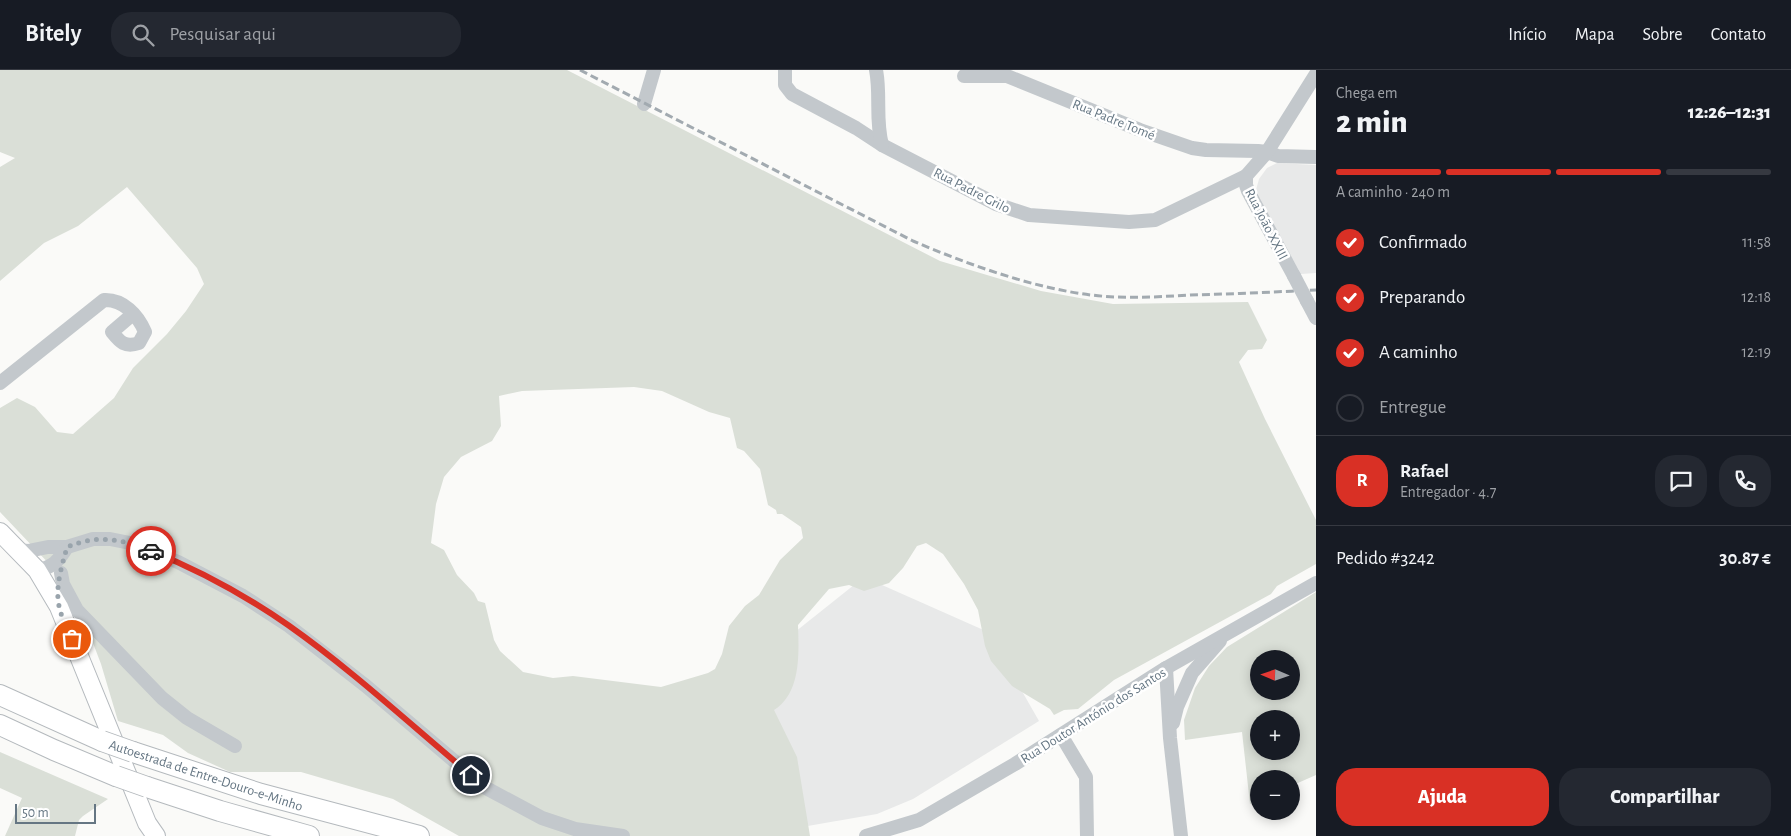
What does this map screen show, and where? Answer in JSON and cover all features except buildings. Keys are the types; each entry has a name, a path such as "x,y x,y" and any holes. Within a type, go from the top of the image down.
{"highway":[{"name":"Autoestrada de Entre-Douro-e-Minho","path":"0,695 102,741 133,752 261,794 419,836"},
{"name":"Autoestrada de Entre-Douro-e-Minho","path":"0,725 116,776 220,811 309,836"}],"main road":[{"path":"0,532 37,570 59,607 147,823 156,836"}],"street":[{"path":"644,104 654,70"},
{"name":"Rua Padre Grilo","path":"786,70 785,86 792,94 856,128 882,145 996,204 1029,216 1129,222 1155,220 1246,176"},
{"path":"876,70 878,130 882,145"},
{"name":"Rua João XXIII","path":"1316,74 1267,152 1246,176 1248,191 1316,318"},
{"name":"Rua Padre Tomé","path":"964,76 1008,76 1140,130 1192,148 1267,152 1278,156 1316,157"},
{"path":"0,383 104,300 121,303 133,314"},
{"path":"17,550 28,551 48,547 62,548 93,539 110,539 130,542 178,562 243,596 289,626 366,686 486,788 542,818 575,828 623,836"},
{"path":"37,570 52,566 59,560 62,548"},
{"path":"59,607 58,594 62,548"},
{"path":"60,573 63,584 77,610 162,698 186,718 235,746"},
{"name":"Rua Doutor António dos Santos","path":"866,836 919,820 1015,764 1166,668 1316,583"},
{"path":"1170,738 1177,707 1192,673 1226,634"},
{"path":"1166,668 1170,738 1181,836"},
{"path":"1061,735 1086,777 1087,836"}],"shaded area":[{"path":"0,70 567,70 940,261 1041,291 1113,304 1248,302 1267,340 1262,349 1248,350 1239,362 1265,419 1316,520 1316,564 1277,586 1271,594 1114,680 1078,709 1064,710 1054,715 1050,709 1012,686 991,661 985,646 978,610 964,584 943,554 926,543 917,546 903,568 889,583 864,591 849,585 829,589 798,625 798,660 794,683 783,703 774,710 797,757 810,836 459,836 393,799 301,772 230,772 188,753 163,735 118,721 101,664 72,588 0,512 0,408 17,398 35,407 57,432 73,434 114,398 133,368 167,334 186,311 204,284 197,268 127,187 78,226 44,243 0,281 0,167 15,158 0,152","holes":["634,387 662,391 709,412 730,418 737,448 744,451 760,469 768,505 776,510 777,514 782,514 801,527 803,538 780,560 759,595 745,606 729,626 722,654 715,669 708,673 661,687 573,676 553,678 523,672 500,651 494,640 485,603 478,601 474,593 457,575 444,550 431,543 436,504 444,477 461,457 492,441 501,426 499,396 522,391"]},
{"path":"1277,163 1316,165 1316,273 1301,274 1257,197 1256,190 1259,179 1267,168"},
{"path":"864,577 988,632 1039,721 913,799 877,814 796,828 701,707"},
{"path":"1316,592 1316,775 1300,782 1300,770 1250,770 1250,804 1242,732 1185,740 1184,720 1195,688 1209,666 1227,647"},
{"path":"0,752 108,799 79,820 75,836 5,836 22,798 0,788"}],"railway":[{"path":"580,70 913,241 955,258 1023,281 1069,292 1116,297 1316,290"}],"way so far":[{"path":"72,639 59,607 58,594 60,573 67,547 93,539 110,539 130,542 151,551"}],"route":[{"path":"151,551 178,562 243,596 289,626 366,686 471,775"}]}
